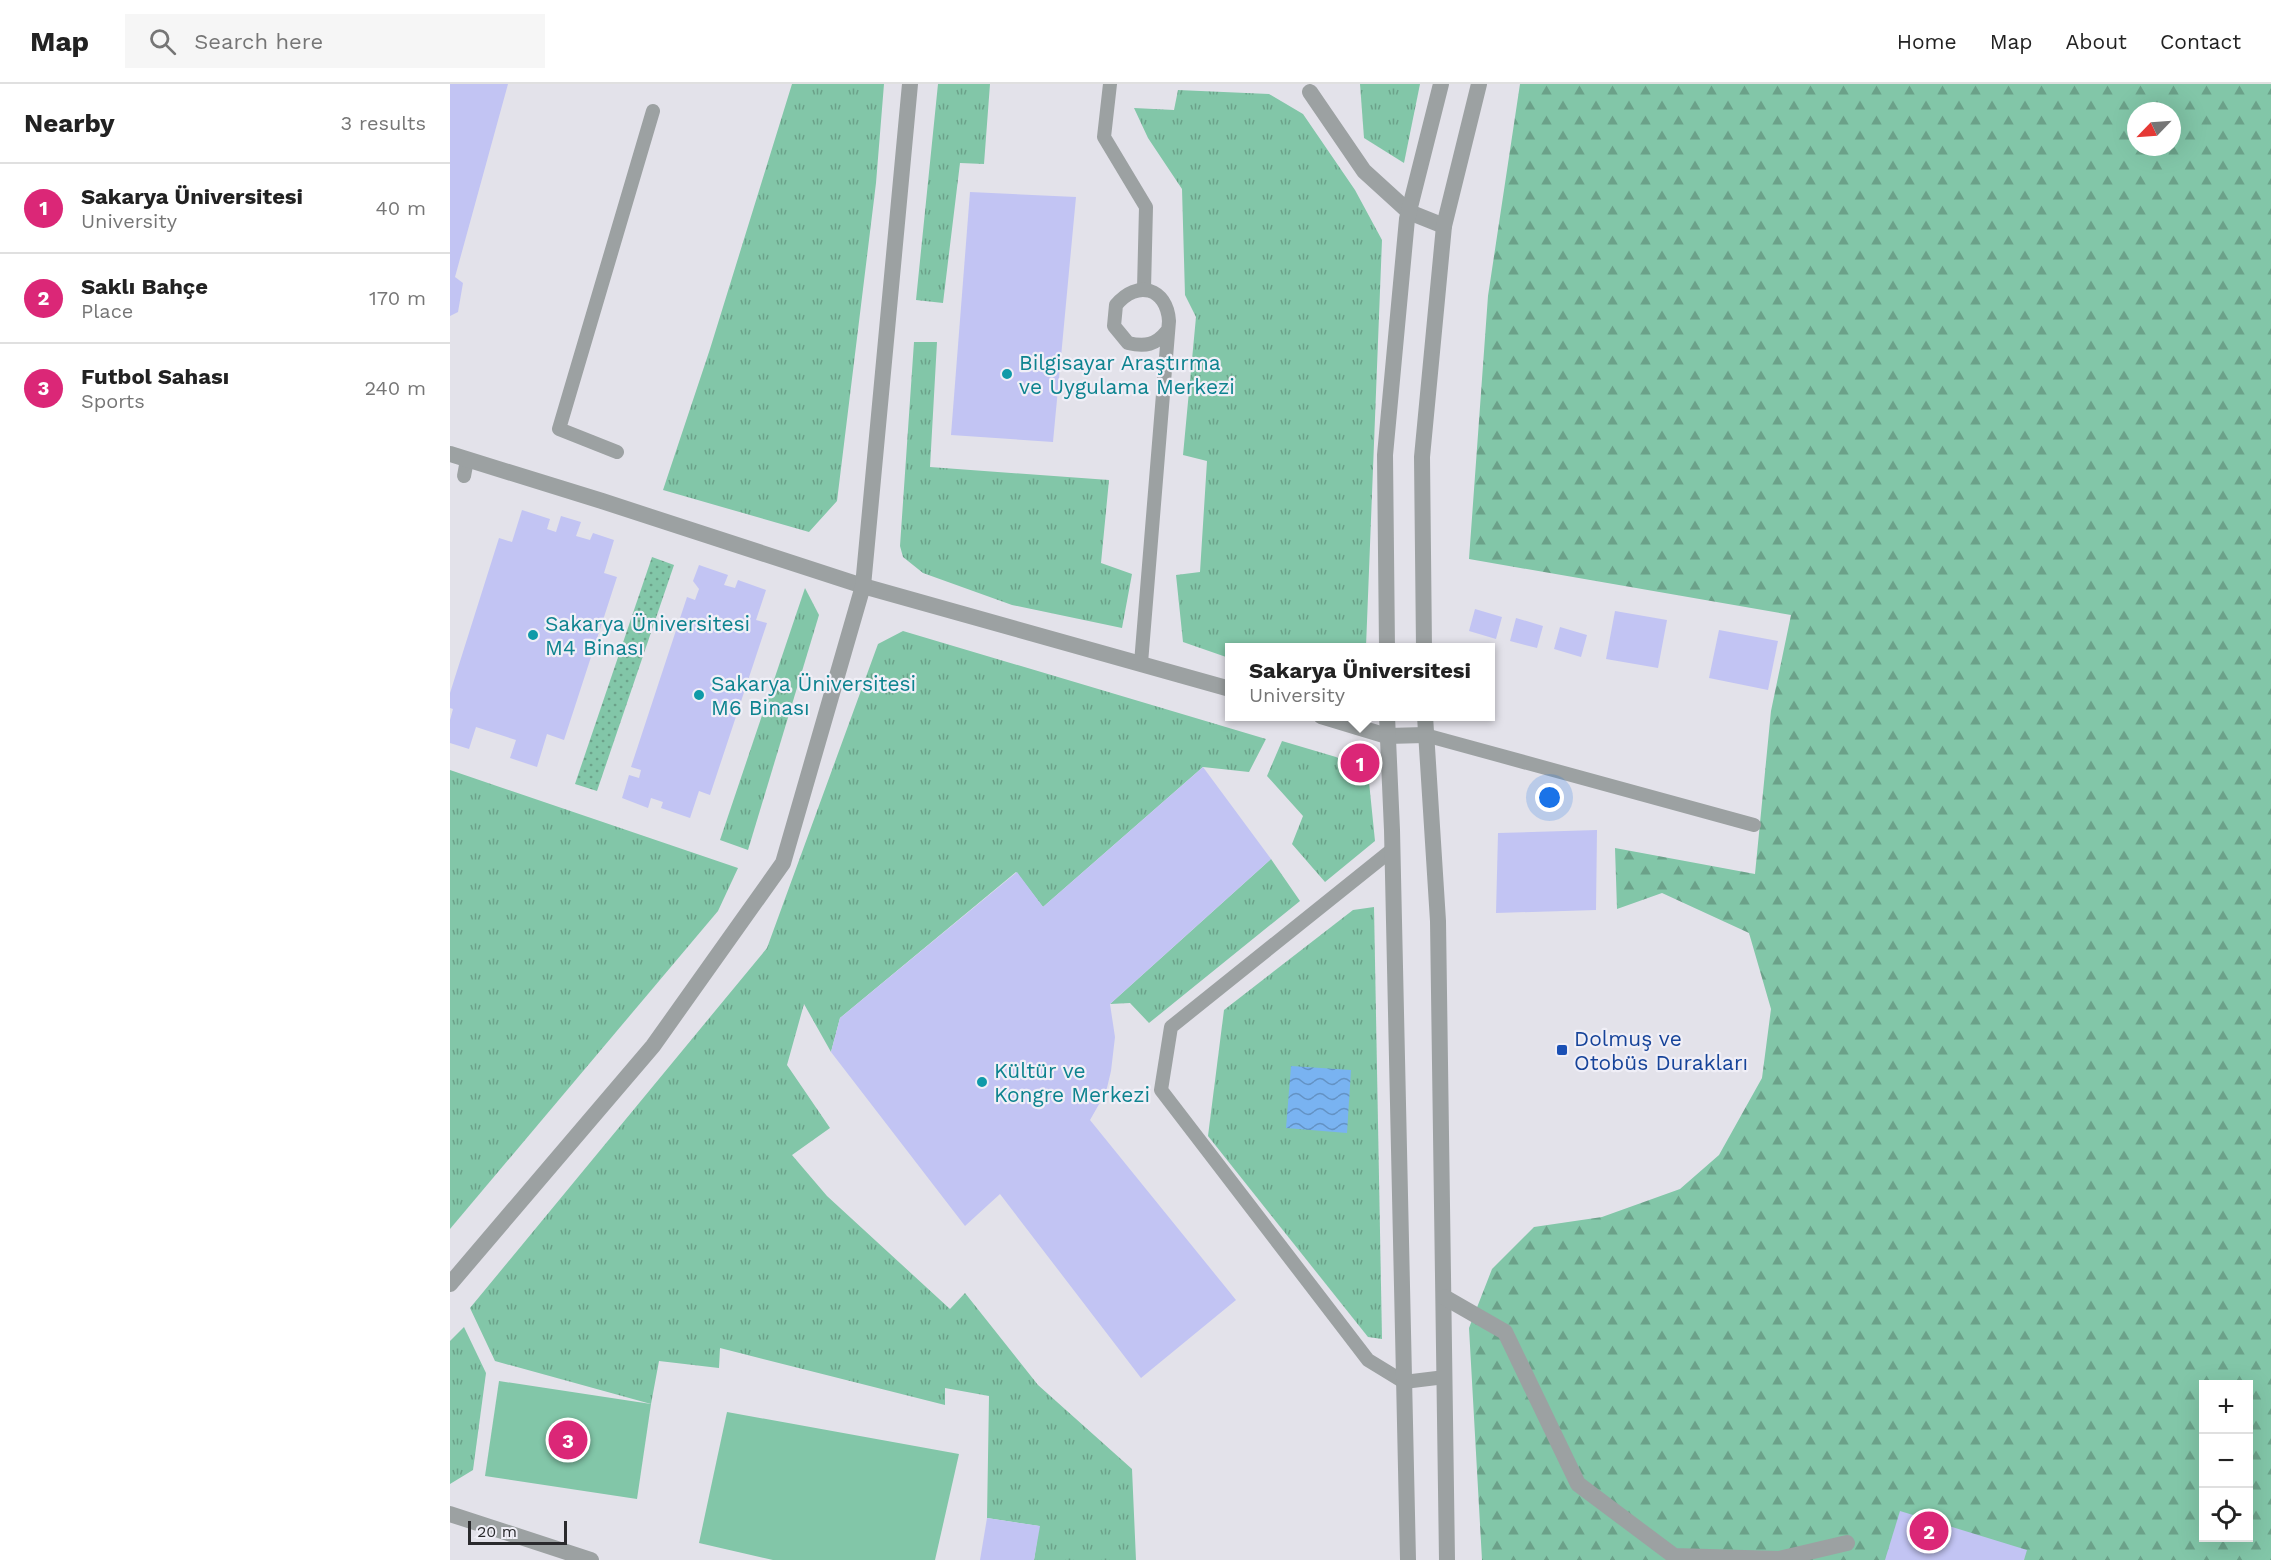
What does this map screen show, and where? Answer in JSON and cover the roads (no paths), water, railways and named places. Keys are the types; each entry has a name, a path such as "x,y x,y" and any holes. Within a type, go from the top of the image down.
{"street":[{"path":"450,1284 653,1046 783,863 863,586 910,84"},
{"path":"1387,643 1385,455 1409,212 1441,84"},
{"path":"1424,643 1422,457 1444,226 1479,84"},
{"path":"1311,88 1364,171 1409,212 1444,226"},
{"path":"450,454 465,468 863,586 1225,688"},
{"path":"1335,721 1388,736 1425,735"},
{"path":"1387,721 1393,849 1408,1560"},
{"path":"1425,721 1438,921 1447,1560"},
{"path":"1444,1297 1505,1332 1578,1484 1674,1556 1779,1559 1846,1543"},
{"path":"450,1514 591,1560"}],"lane":[{"path":"1110,84 1104,137 1146,207 1144,289"},
{"path":"617,452 559,429 653,111"},
{"path":"1140,663 1167,331 1168,310 1163,300 1155,293 1144,289 1133,290 1116,305 1114,326 1128,343 1139,346 1150,345 1160,340 1167,331"},
{"path":"1425,735 1754,825"},
{"path":"1393,849 1171,1027 1161,1090 1368,1360 1404,1382 1445,1377"}],"water":[{"path":"1291,1066 1351,1070 1347,1133 1286,1128"}],"place":[{"name":"Bilgisayar Araştırma ve Uygulama Merkezi","path":"1007,374"},
{"name":"Sakarya Üniversitesi M4 Binası","path":"533,635"},
{"name":"Sakarya Üniversitesi M6 Binası","path":"699,695"},
{"name":"Sakarya Üniversitesi","path":"1360,763"},
{"name":"Dolmuş ve Otobüs Durakları","path":"1562,1050"},
{"name":"Kültür ve Kongre Merkezi","path":"982,1082"},
{"name":"Futbol Sahası","path":"568,1440"},
{"name":"Saklı Bahçe","path":"1929,1531"}]}
